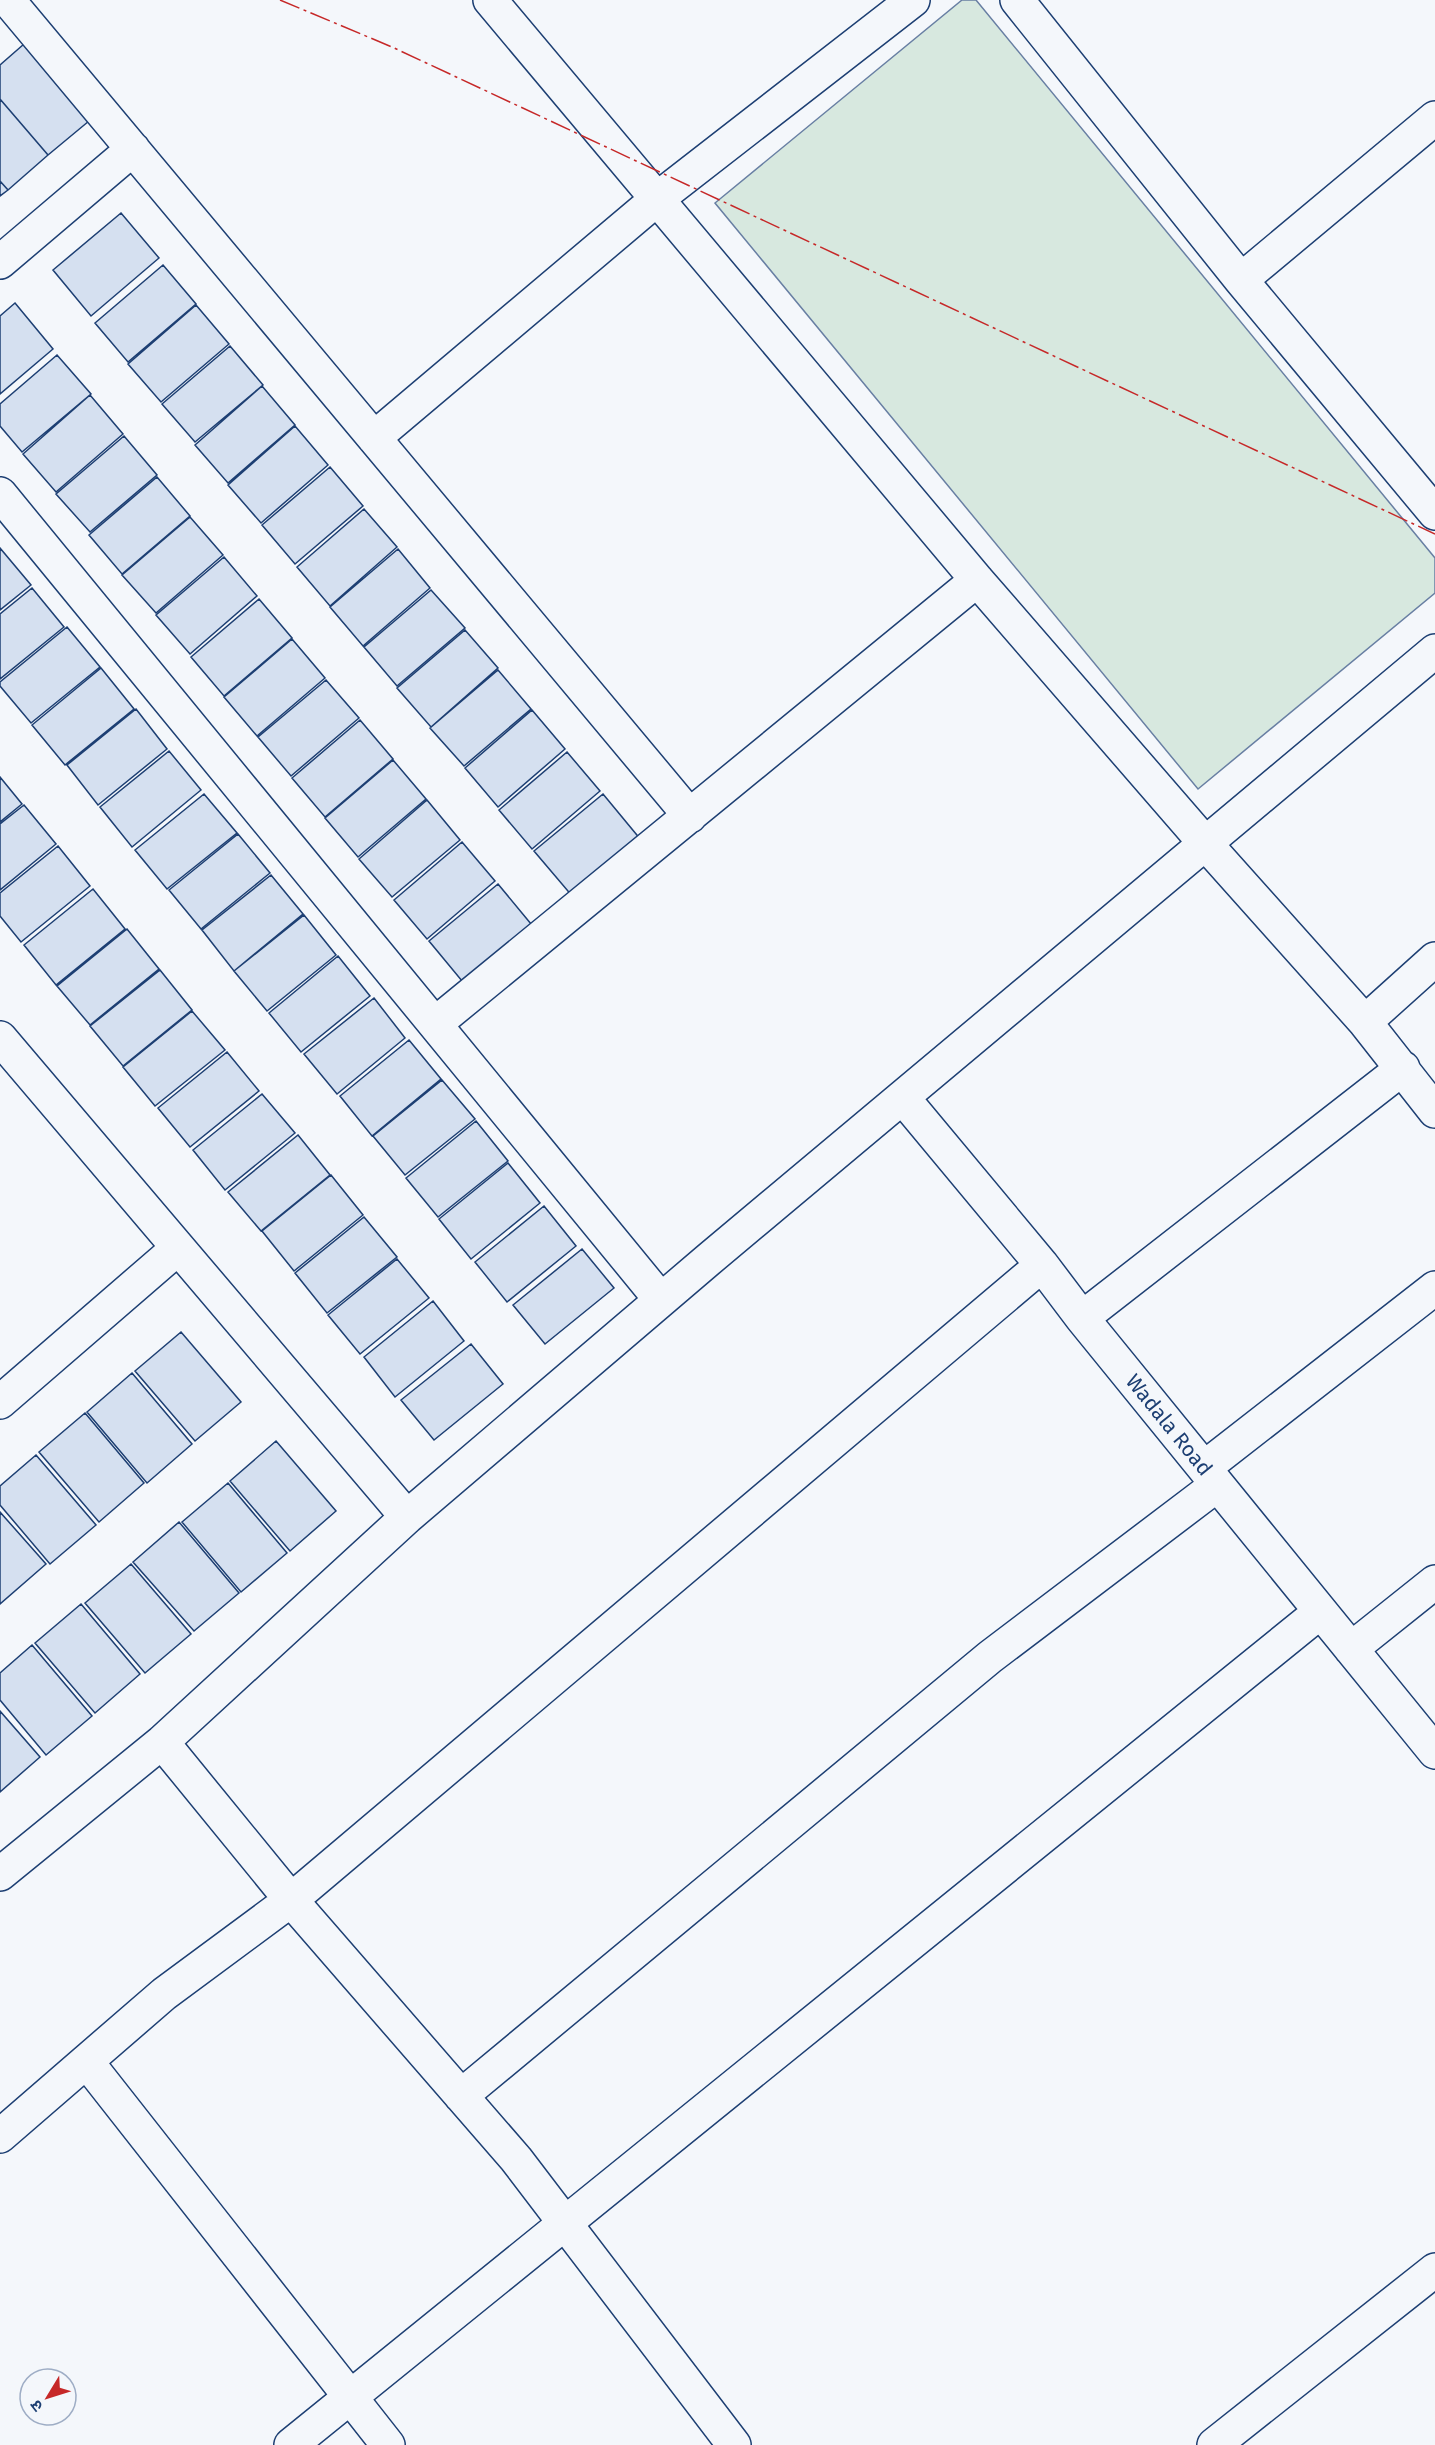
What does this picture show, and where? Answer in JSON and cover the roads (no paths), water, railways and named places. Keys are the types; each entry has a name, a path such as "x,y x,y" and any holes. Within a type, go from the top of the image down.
{"street":[{"path":"8,0 690,816"},
{"path":"490,0 977,580 1205,843 1365,1022 1435,1111"},
{"path":"374,438 657,199 913,0"},
{"path":"1017,0 1241,280 1435,513"},
{"path":"1241,280 1435,118"},
{"path":"0,262 133,149"},
{"path":"0,494 661,1300"},
{"path":"435,1024 977,580"},
{"path":"0,1875 162,1742 407,1517 661,1300 1435,651"},
{"path":"1365,1022 1435,959"},
{"path":"0,1038 407,1517"},
{"path":"1082,1318 1402,1068"},
{"name":"Wadala Road","path":"903,1098 1042,1265 1082,1318 1435,1752"},
{"path":"0,1402 178,1248"},
{"path":"0,2136 164,1994 291,1900 1042,1265"},
{"path":"461,2096 1435,1288"},
{"path":"1351,1649 1435,1582"},
{"path":"291,2445 1320,1612"},
{"path":"162,1742 291,1900 516,2159 734,2445"},
{"path":"87,2062 388,2445"},
{"path":"1214,2445 1435,2270"}]}
